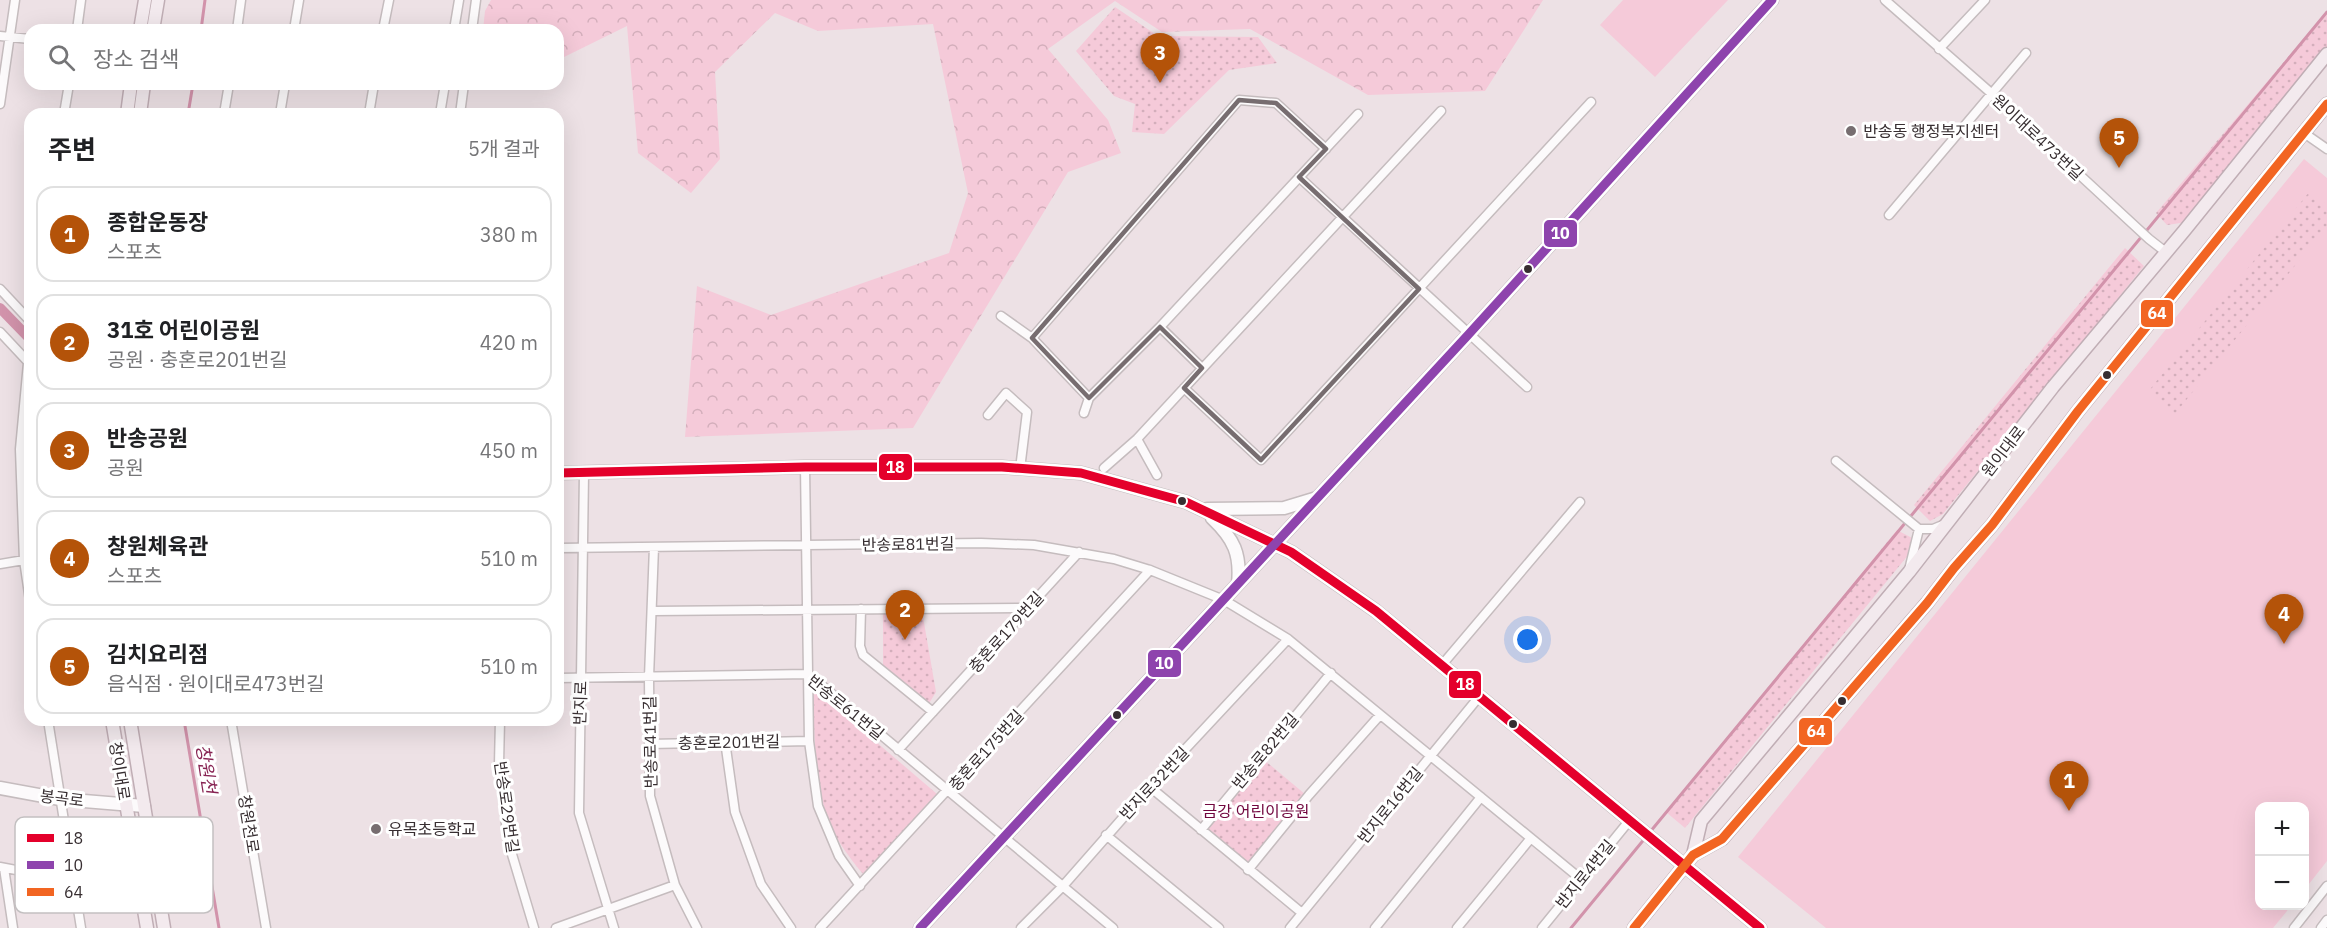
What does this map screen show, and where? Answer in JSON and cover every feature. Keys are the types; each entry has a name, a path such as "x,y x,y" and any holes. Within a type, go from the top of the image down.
{"main road":[{"path":"141,24 145,0"},
{"path":"154,24 158,0"},
{"path":"920,928 1468,335 1772,0"},
{"name":"원이대로","path":"1693,855 1701,820 1909,572 2053,387 2167,253 2327,54"},
{"path":"128,108 130,90"},
{"path":"141,108 143,90"},
{"name":"원이대로","path":"1634,928 1693,855 1722,839 1927,603 1992,525 2078,411 2327,105"},
{"path":"564,473 805,467 1020,469 1081,473 1186,502 1276,543 1376,611 1478,698 1760,928"},
{"path":"1202,510 1284,508 1318,498"},
{"path":"1202,510 1231,537 1238,559 1238,584"},
{"name":"창이대로","path":"113,726 127,817"},
{"name":"창이대로","path":"131,726 146,817"},
{"name":"봉곡로","path":"0,788 60,799 144,806"},
{"name":"창이대로","path":"144,913 147,928"},
{"name":"창이대로","path":"162,913 164,928"}],"street":[{"path":"0,104 15,0"},
{"path":"78,24 81,0"},
{"path":"238,24 241,0"},
{"path":"295,24 299,0"},
{"path":"384,24 389,0"},
{"path":"455,24 459,0"},
{"path":"473,24 476,0"},
{"name":"원이대로473번길","path":"1885,0 2167,253"},
{"path":"1939,50 1985,0"},
{"path":"0,36 24,38"},
{"path":"1889,215 2026,53"},
{"path":"65,108 68,90"},
{"path":"225,108 228,90"},
{"path":"281,108 284,90"},
{"path":"370,108 373,90"},
{"path":"441,108 444,90"},
{"path":"461,108 463,90"},
{"path":"1032,338 1239,100 1276,103 1326,149"},
{"path":"1184,388 1262,460 1591,102"},
{"path":"1104,468 1137,439 1441,111"},
{"path":"1084,413 1089,398 1160,327 1358,114"},
{"path":"2304,133 2327,149"},
{"path":"1299,177 1527,387"},
{"path":"0,289 24,315"},
{"path":"1001,316 1032,338 1089,398"},
{"path":"1160,327 1203,368"},
{"path":"0,332 24,358"},
{"path":"988,415 1006,393 1027,412 1020,469"},
{"path":"24,411 20,449 24,512"},
{"path":"1137,439 1156,475"},
{"path":"1836,461 1919,530 1933,529 1946,524"},
{"path":"805,467 809,741 818,806 839,856 860,886"},
{"name":"반지로","path":"584,473 579,813 614,928"},
{"path":"1441,666 1580,502"},
{"path":"1909,572 1919,530"},
{"name":"반송로81번길","path":"564,548 1034,545 1114,559 1150,570 1224,600"},
{"name":"반송로41번길","path":"654,547 649,677 650,796 675,885 697,928"},
{"name":"충혼로179번길","path":"898,750 1079,552"},
{"path":"0,564 24,560"},
{"name":"충혼로175번길","path":"820,928 1150,570"},
{"path":"1224,600 1288,639 1582,880"},
{"path":"861,609 860,646 863,656 933,712"},
{"path":"653,611 1027,609"},
{"name":"반지로32번길","path":"1021,928 1063,886 1150,787 1288,639"},
{"name":"반송로82번길","path":"1201,830 1330,673"},
{"name":"반송로61번길","path":"564,678 808,674 1113,928"},
{"name":"반지로16번길","path":"1290,928 1478,698"},
{"path":"1248,870 1309,795 1380,715"},
{"path":"49,726 63,817"},
{"name":"창원천로","path":"232,726 266,928"},
{"name":"반송로29번길","path":"500,726 499,764 508,841 534,928"},
{"path":"725,741 735,812 761,884 791,928"},
{"name":"충혼로201번길","path":"649,744 809,741"},
{"path":"1150,787 1302,913"},
{"path":"1375,928 1481,796"},
{"name":"반지로4번길","path":"1542,928 1631,822"},
{"path":"1106,836 1219,928"},
{"path":"1457,928 1531,838"},
{"path":"2,868 13,928"},
{"path":"556,928 675,885"},
{"path":"2294,928 2327,886"},
{"path":"78,913 81,928"},
{"path":"2321,928 2327,920"}],"highlighted area":[{"path":"1239,100 1276,103 1326,149 1299,177 1419,289 1261,460 1184,388 1202,368 1160,327 1089,398 1032,338"}],"green space":[{"path":"491,0 1543,0 1485,91 1368,95 1250,29 1162,32 1115,1 1048,49 1108,120 1121,153 1068,172 913,428 685,437 697,286 771,315 949,253 968,193 933,24 818,31 775,13 715,72 720,159 691,193 638,153 627,26 564,57 564,24 484,24 485,11"},
{"path":"1623,0 1728,0 1655,77 1600,25"},
{"path":"1115,7 1158,36 1258,37 1277,63 1229,70 1164,134 1132,132 1135,104 1114,96 1076,51"},
{"path":"2327,11 2327,48 2187,222 2167,225 2156,213"},
{"path":"2304,159 2327,178 2327,861 2309,884 2309,802 2255,802 2255,910 2288,910 2273,928 1826,928 1738,857"},
{"path":"2310,191 2327,205 2327,226 2174,415 2147,393"},
{"path":"2125,248 2144,266 1943,514 1930,521 1914,505"},
{"path":"1897,530 1912,538 1914,548 1685,828 1666,812"},
{"path":"883,611 922,611 936,692 928,705 883,668"},
{"path":"813,688 937,794 863,874 835,834 824,807 816,763"},
{"name":"금강 어린이공원","path":"1263,759 1306,795 1249,866 1205,829"}],"waterway":[{"name":"창원천","path":"202,24 205,0"},
{"path":"1650,832 2327,12"},
{"name":"창원천","path":"189,108 192,90"},
{"path":"0,308 24,333"},
{"name":"창원천","path":"185,726 200,817"},
{"path":"1571,928 1646,837"},
{"name":"창원천","path":"213,892 219,928"}],"transit line":[{"name":"10","path":"920,928 1468,335 1772,0"},
{"name":"64","path":"1634,928 1693,855 1722,839 1927,603 1992,525 2078,411 2327,104"},
{"name":"18","path":"564,473 805,467 1002,467 1081,473 1186,502 1291,552 1376,611 1760,928"}],"place":[{"name":"반송공원","path":"1160,83"},
{"name":"반송동 행정복지센터","path":"1851,131"},
{"name":"김치요리점","path":"2119,168"},
{"name":"31호 어린이공원","path":"905,640"},
{"name":"창원체육관","path":"2284,644"},
{"name":"종합운동장","path":"2069,811"},
{"name":"유목초등학교","path":"376,829"}]}
